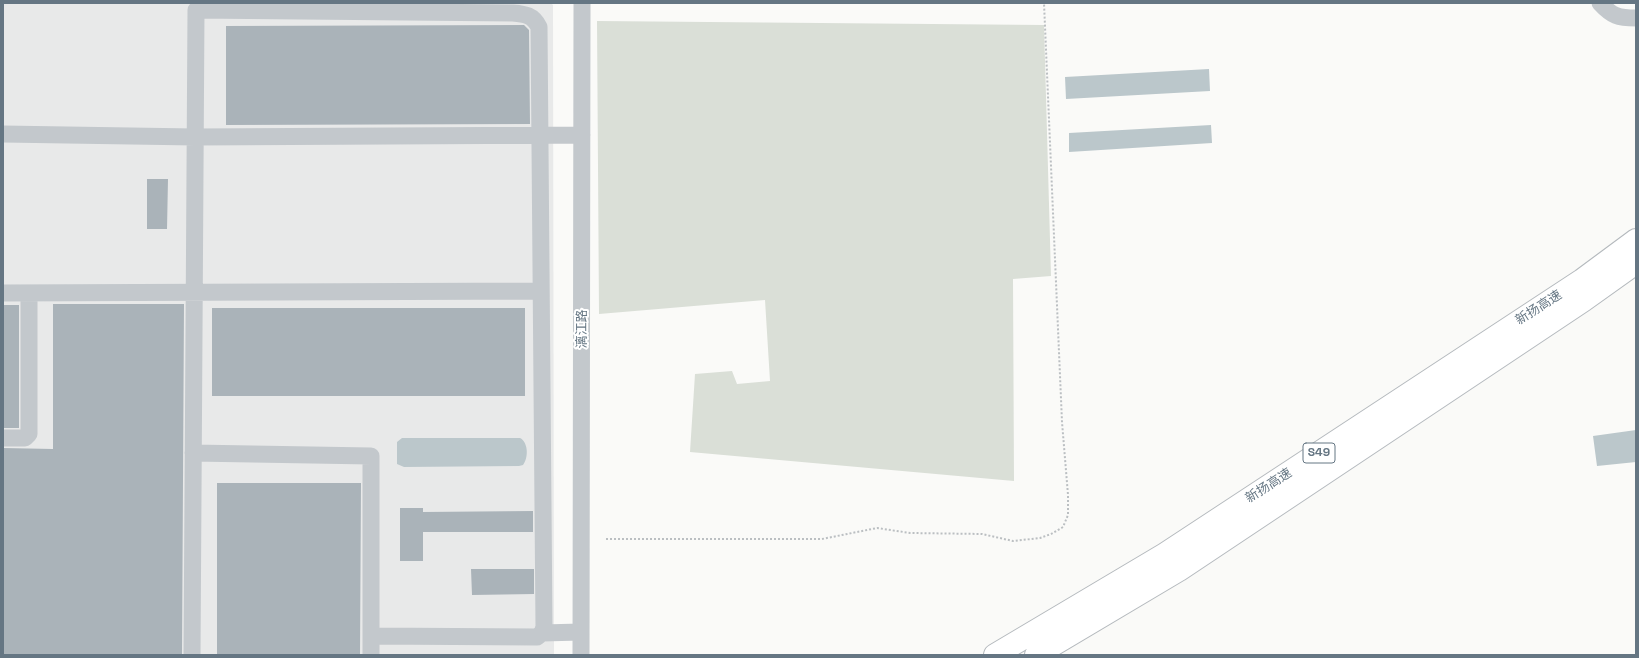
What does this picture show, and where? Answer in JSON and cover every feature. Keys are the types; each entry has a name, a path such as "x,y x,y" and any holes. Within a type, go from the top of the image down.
{"highway":[{"name":"新扬高速","path":"995,655 1165,554 1576,284 1636,240"},
{"name":"新扬高速","path":"1036,655 1179,570 1578,304 1636,263"}],"street":[{"name":"漓江路","path":"581,655 582,3"},
{"path":"1600,3 1612,14 1622,18 1636,18"},
{"path":"192,655 196,10 513,13 530,16 536,20 539,27 544,627 542,633 537,637 371,636"},
{"path":"3,134 195,137 582,135"},
{"path":"3,293 541,291"},
{"path":"3,438 25,438 29,434 29,293"},
{"path":"193,453 372,456 371,655"},
{"path":"542,633 581,632"}],"path":[{"path":"606,539 822,539 877,528 910,533 982,534 1013,541 1040,538 1063,527 1068,515 1068,494 1062,422 1044,3"}],"shaded area":[{"path":"3,3 551,3 553,5 554,655 3,655"},
{"path":"597,21 1044,25 1051,276 1013,279 1014,481 690,452 695,374 732,371 737,384 770,381 765,300 599,314"},
{"path":"1209,69 1210,91 1066,99 1065,77"},
{"path":"1211,125 1212,143 1069,152 1069,133"},
{"path":"1636,430 1636,462 1597,466 1593,436"},
{"path":"402,438 520,438 525,443 527,454 523,465 519,466 404,467 397,464 397,442"}],"building":[{"path":"524,25 529,30 530,124 226,125 226,26"},
{"path":"147,179 168,179 167,229 147,229"},
{"path":"53,304 184,304 182,655 3,655 3,448 53,449"},
{"path":"3,305 19,305 19,428 3,428"},
{"path":"212,308 525,308 525,396 212,396"},
{"path":"217,483 361,483 360,655 217,655"},
{"path":"400,508 423,508 423,512 533,511 533,532 423,532 423,561 400,561"},
{"path":"471,569 534,569 534,594 472,595"}]}
